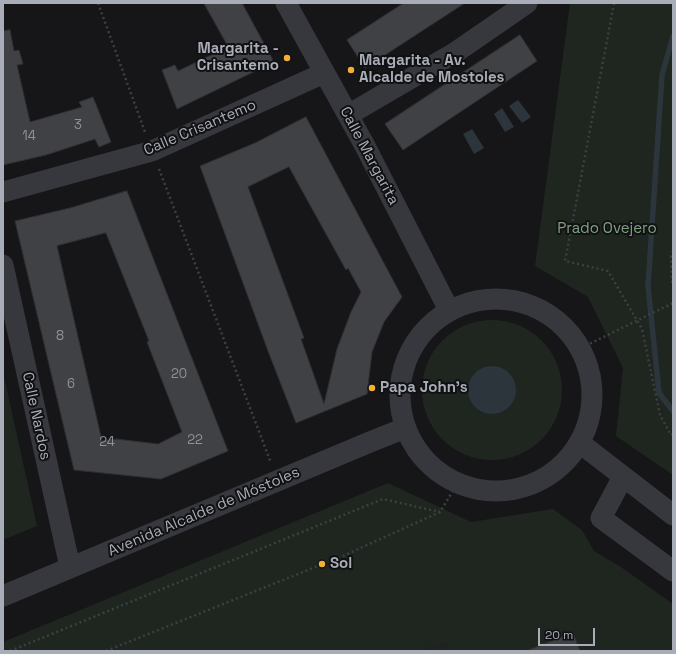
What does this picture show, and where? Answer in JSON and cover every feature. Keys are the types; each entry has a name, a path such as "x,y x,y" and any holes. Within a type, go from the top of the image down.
{"street":[{"name":"Calle Margarita","path":"286,3 365,146 449,310"},
{"path":"348,115 456,52 527,3"},
{"name":"Calle Crisantemo","path":"3,192 152,151 324,73"},
{"name":"Calle Nardos","path":"3,265 70,567"},
{"path":"485,299 523,302 557,319 581,348 592,379 592,412 580,443 557,470 527,487 492,492 457,484 425,462 405,428 400,384 416,341 449,310 485,299"},
{"name":"Avenida Alcalde de Móstoles","path":"3,596 405,428"},
{"path":"580,443 673,515"},
{"path":"623,477 601,518 673,571"}],"path":[{"path":"98,3 152,151 278,481"},
{"path":"614,3 565,261 608,271 642,329 660,415 672,435"},
{"path":"673,251 671,257 673,284"},
{"path":"581,348 673,303"},
{"path":"106,651 343,556 440,512 457,484"},
{"path":"10,651 383,499 440,512"}],"shaded area":[{"path":"518,100 531,117 522,123 509,106"},
{"path":"502,108 514,127 505,132 494,114"},
{"path":"472,129 484,148 474,154 463,134"},
{"path":"492,366 501,368 509,373 514,381 516,390 514,399 509,407 501,412 492,414 483,412 475,407 470,399 468,390 470,381 475,373 483,368"},
{"path":"446,643 450,651 418,651"}],"green space":[{"name":"Prado Ovejero","path":"570,3 673,3 673,475 616,436 623,368 588,297 535,266"},
{"path":"499,320 519,325 531,331 542,340 551,351 557,363 561,376 561,404 557,417 551,429 542,440 531,449 519,455 506,459 485,460 465,455 453,449 442,440 433,429 423,404 422,383 427,363 433,351 442,340 453,331 478,321"},
{"path":"3,372 37,526 3,540"},
{"path":"388,483 471,522 553,509 582,530 594,551 621,567 673,604 673,651 450,651 446,643 418,651 3,651 3,642"}],"building":[{"path":"204,3 242,3 274,62 177,109 162,70 175,65 178,71 228,47"},
{"path":"404,3 465,3 365,68 347,40"},
{"path":"10,30 14,51 19,50 23,64 17,65 30,122 82,107 79,102 93,97 111,142 99,147 95,139 46,155 3,165 3,31"},
{"path":"520,35 537,61 403,150 385,124"},
{"path":"306,117 402,297 384,322 372,352 367,394 296,423 200,166 255,143","holes":["289,167 346,270 348,268 361,292 351,312 337,349 324,404 301,339 304,338 248,187"]},
{"path":"127,191 228,451 161,479 74,470 15,221 70,208","holes":["106,233 149,341 147,342 182,432 158,444 116,439 102,441 57,246"]},
{"path":"573,633 580,651 529,651 529,650"}],"waterway":[{"path":"673,36 662,75 648,286 659,393 673,411"}],"place":[{"name":"Margarita - Crisantemo","path":"287,58"},
{"name":"Margarita - Av. Alcalde de Mostoles","path":"351,70"},
{"name":"Papa John's","path":"372,388"},
{"name":"Sol","path":"322,564"}]}
